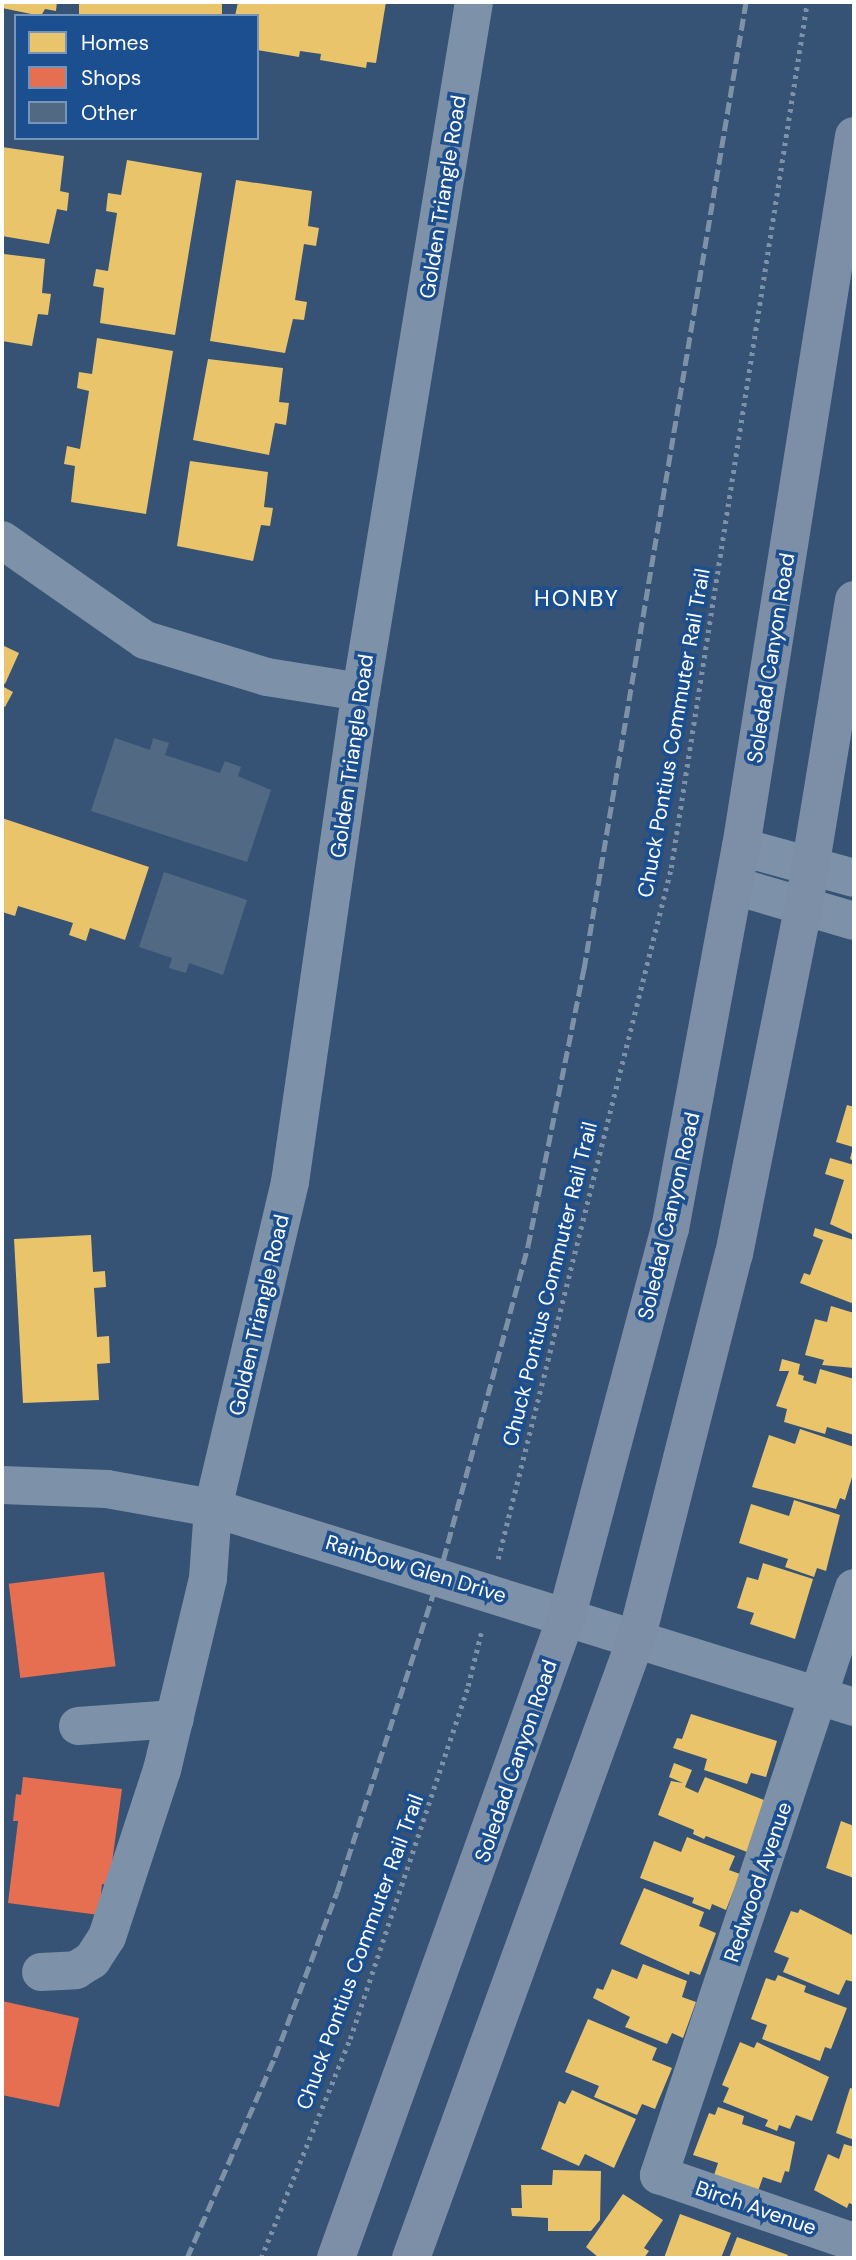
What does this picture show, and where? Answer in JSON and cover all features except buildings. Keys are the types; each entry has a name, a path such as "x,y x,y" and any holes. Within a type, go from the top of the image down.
{"main road":[{"name":"Soledad Canyon Road","path":"336,2258 567,1615 670,1229 741,847 854,136"},
{"path":"411,2258 637,1636 734,1254 804,905 854,600"}],"street":[{"name":"Golden Triangle Road","path":"41,1972 76,1970 92,1960 107,1937 175,1719 208,1578 213,1508 290,1182 361,692 474,2"},
{"path":"2,540 145,640 267,677 361,692"},
{"path":"741,847 854,878"},
{"path":"734,886 854,921"},
{"name":"Rainbow Glen Drive","path":"2,1485 107,1489 213,1508 637,1636 838,1701"},
{"name":"Redwood Avenue","path":"659,2175 838,1701 854,1588"},
{"path":"78,1726 175,1719"},
{"name":"Birch Avenue","path":"659,2175 854,2242"}],"path":[{"name":"Chuck Pontius Commuter Rail Trail","path":"503,1541 671,868 807,2"},
{"name":"Chuck Pontius Commuter Rail Trail","path":"261,2258 350,2039 476,1653"}],"railway":[{"path":"187,2258 275,2057 337,1892 439,1576 528,1246 584,969 746,2"}],"district":[{"name":"HONBY","path":"577,598"}]}
